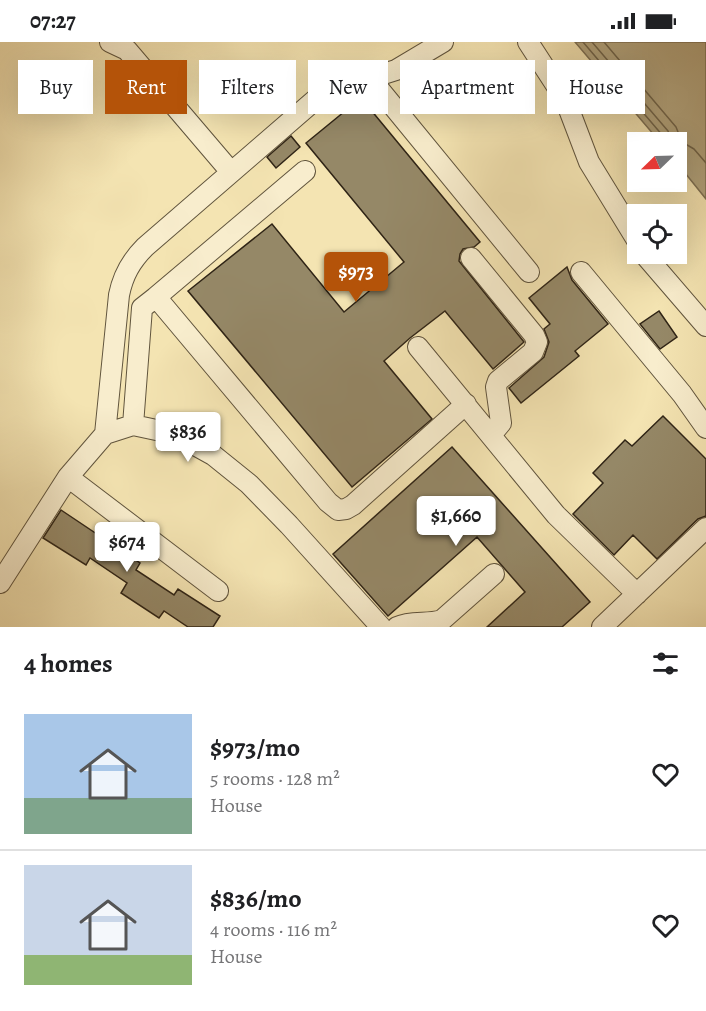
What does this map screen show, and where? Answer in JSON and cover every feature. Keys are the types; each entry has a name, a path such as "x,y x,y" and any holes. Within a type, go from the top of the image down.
{"street":[{"path":"110,42 127,51 231,172"},
{"path":"388,72 443,42"},
{"path":"528,42 565,99 589,162 627,224"},
{"path":"388,100 529,272"},
{"path":"105,434 122,280 131,260 308,107"},
{"path":"133,424 142,308 305,171"},
{"path":"471,258 534,335 537,342 533,352 498,381 496,387 501,423 491,435"},
{"path":"653,264 706,326"},
{"path":"581,272 682,394 706,429"},
{"path":"156,297 328,502 338,510 353,505 466,404"},
{"path":"418,347 556,515 637,594"},
{"path":"0,583 68,477 105,434 133,424 175,434 213,455 249,484 381,627"},
{"path":"68,477 218,591"},
{"path":"602,627 706,528"},
{"path":"397,627 404,624 442,620 494,574"}],"water":[{"path":"575,42 706,42 706,199 687,175 687,132 652,132 636,114 645,114 645,60 590,60"}],"building":[{"path":"341,114 374,114 480,242 474,247 463,249 459,261 524,342 493,369 445,311 410,338 384,361 432,419 352,487 188,291 272,224 344,312 404,262 306,143"},
{"path":"291,136 300,147 276,168 267,157"},
{"path":"567,267 572,280 608,324 575,351 579,356 521,403 509,388 544,357 549,342 544,329 550,324 529,298"},
{"path":"659,311 677,337 660,349 640,324"},
{"path":"663,416 706,459 706,516 698,519 657,559 633,535 614,555 573,514 603,483 593,473 625,440 632,446"},
{"path":"452,447 590,602 562,627 487,627 525,592 477,537 388,616 333,554"},
{"path":"61,510 140,563 136,570 174,595 178,589 220,616 213,627 188,627 164,611 159,618 121,593 127,583 90,558 86,565 43,538"}]}
